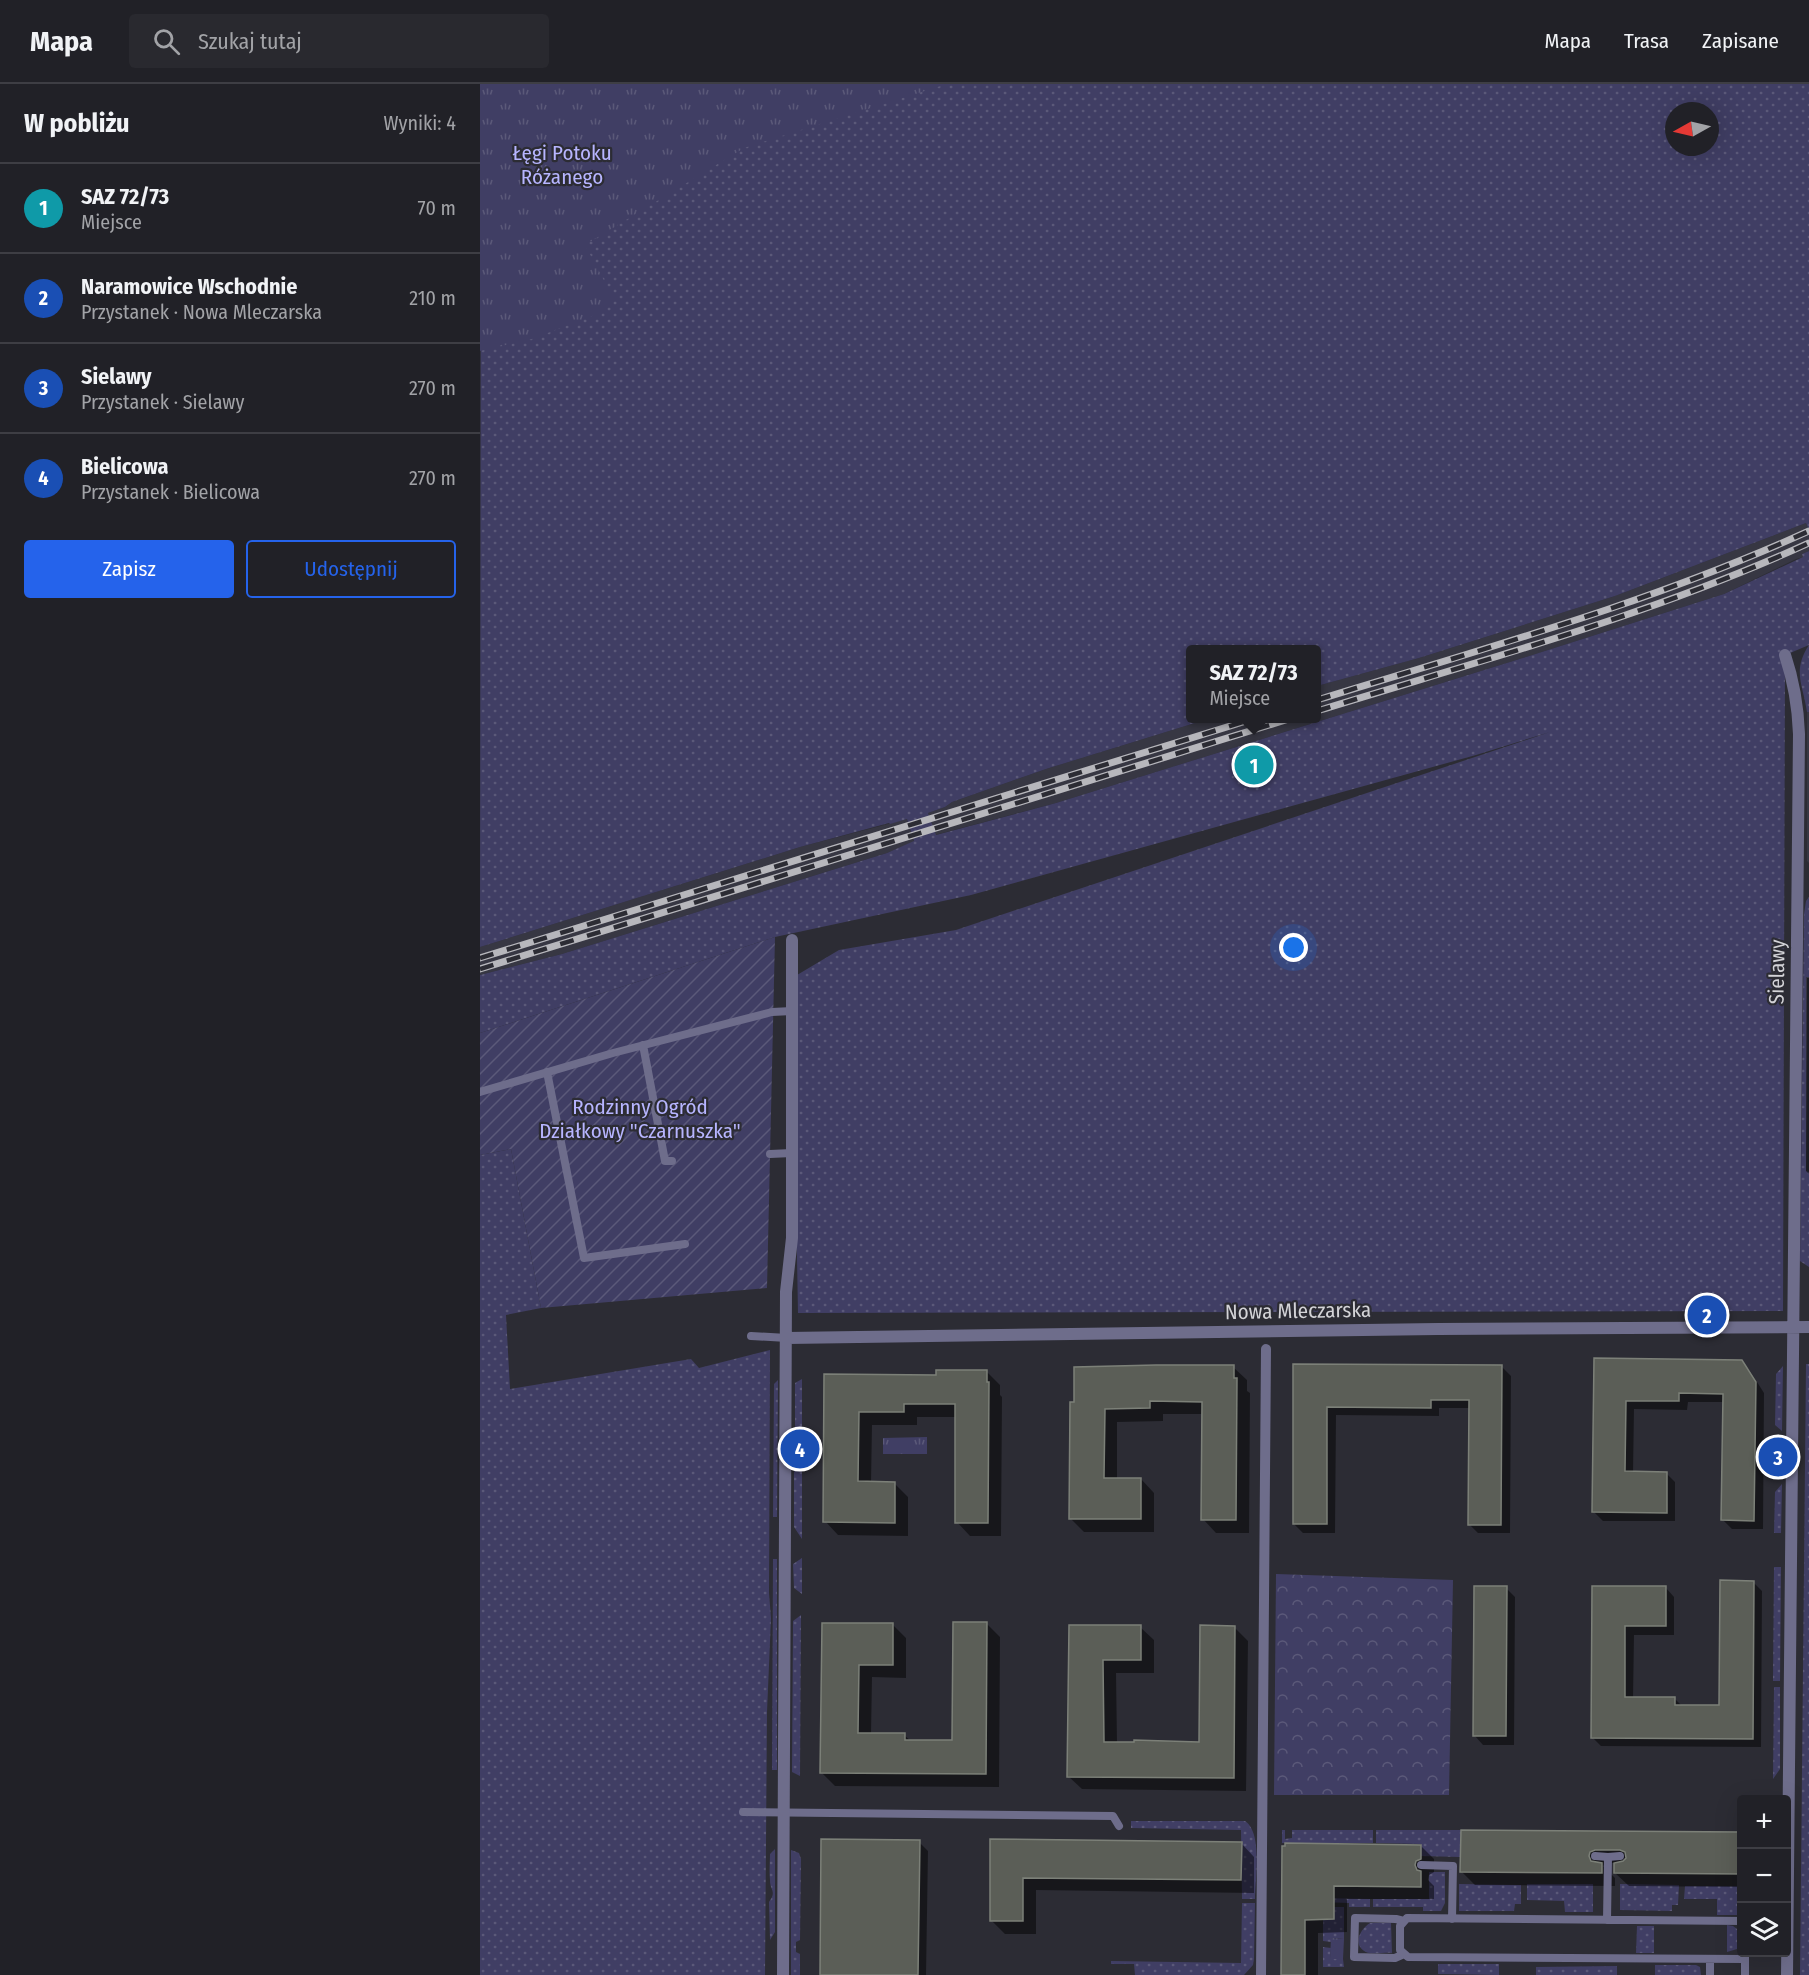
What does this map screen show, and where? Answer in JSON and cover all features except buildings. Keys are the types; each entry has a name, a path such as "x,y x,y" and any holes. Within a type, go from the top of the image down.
{"street":[{"name":"Sielawy","path":"1785,655 1793,677 1798,713 1803,883 1793,1326 1787,1903"},
{"path":"783,1975 786,1293 792,1238 792,940"},
{"name":"Nowa Mleczarska","path":"787,1338 1809,1327"},
{"path":"1261,1975 1266,1349"},
{"name":"Sielawy","path":"1787,1957 1787,1975"}],"lane":[{"path":"480,1092 643,1044 772,1012 792,1011"},
{"path":"643,1044 665,1161 672,1161"},
{"path":"547,1072 584,1258 685,1244"},
{"path":"770,1154 792,1153"},
{"path":"751,1336 787,1338"},
{"path":"743,1812 1113,1816 1119,1826"},
{"path":"1595,1856 1620,1856"},
{"path":"1607,1920 1608,1857"},
{"path":"1421,1865 1453,1866 1452,1918"},
{"path":"1404,1921 1355,1918 1354,1957 1395,1958 1404,1954"},
{"path":"1737,1921 1407,1918 1400,1926 1400,1950 1408,1957 1710,1959 1737,1957"},
{"path":"1745,1957 1745,1975"},
{"path":"1710,1959 1710,1975"}],"shaded area":[{"path":"1806,523 1809,530 1809,551 1802,554 1804,557 1724,594 1321,721 1321,685 1419,658 1615,596"},
{"path":"1807,712 1809,712 1809,863 1807,861"},
{"path":"1195,723 1314,723 1056,803 935,835 928,813 952,802 1046,769"},
{"path":"907,819 914,842 887,853 562,954 480,975 480,947 800,847"},
{"path":"1806,977 1809,977 1809,1238 1805,1237"}],"green space":[{"name":"Łęgi Potoku Różanego","path":"480,84 947,84 744,148 585,245 614,299 595,315 532,339 480,351"},
{"path":"481,84 1809,84 1809,530 1806,523 1615,596 1419,658 1321,685 1321,645 1186,645 1186,723 1195,723 1046,769 952,802 928,813 936,835 1056,803 1314,723 1321,723 1321,721 1724,594 1803,557 1802,554 1809,551 1809,645 1785,655 1783,1311 798,1313 792,978 839,950 956,930 1550,732 1476,755 971,895 775,937 480,1033 480,975 562,954 887,853 914,841 907,819 800,847 480,947"},
{"path":"1809,645 1809,712 1807,712 1800,678 1804,654"},
{"path":"1809,897 1809,977 1806,977 1806,1171 1809,1172 1809,1267 1800,1261 1804,914"},
{"name":"Rodzinny Ogród Działkowy \"Czarnuszka\"","path":"775,937 767,1288 541,1308 511,1149 480,1155 480,1033"},
{"path":"511,1149 541,1308 506,1315 510,1389 691,1359 699,1368 770,1350 769,1593 771,1618 767,1712 765,1975 480,1975 480,1155"},
{"path":"1806,1364 1809,1364 1809,1975 1800,1975"},
{"path":"1783,1366 1782,1431 1775,1425 1776,1374"},
{"path":"802,1379 802,1429 795,1429 795,1383"},
{"path":"778,1380 777,1517 773,1517 774,1384"},
{"path":"927,1437 927,1454 883,1454 883,1438"},
{"path":"794,1470 802,1470 802,1539 794,1527"},
{"path":"1782,1484 1781,1533 1774,1533 1775,1492"},
{"path":"802,1558 802,1594 794,1588 793,1564"},
{"path":"773,1559 777,1559 777,1770 772,1770"},
{"path":"1774,1567 1781,1567 1780,1681 1773,1681"},
{"path":"1276,1574 1453,1580 1449,1795 1274,1795"},
{"path":"801,1615 800,1776 792,1772 793,1621"},
{"path":"1774,1687 1780,1687 1780,1769 1773,1779"},
{"path":"1131,1821 1245,1821 1251,1827 1256,1846 1255,1899 1242,1899 1241,1830 1131,1828"},
{"path":"1282,1830 1285,1830 1285,1839 1292,1838 1292,1830 1373,1830 1373,1843 1282,1843"},
{"path":"1376,1830 1461,1830 1460,1857 1421,1856 1421,1844 1376,1843"},
{"path":"775,1849 775,1932 770,1940 769,1902 773,1893 770,1884 770,1854"},
{"path":"791,1850 799,1853 801,1859 800,1940 796,1942 796,1952 800,1954 800,1975 791,1975"},
{"path":"1429,1872 1445,1872 1445,1903 1441,1911 1423,1911 1423,1907 1373,1907 1373,1899 1429,1899"},
{"path":"1459,1884 1521,1885 1521,1904 1515,1904 1514,1911 1459,1911"},
{"path":"1527,1884 1593,1884 1593,1912 1565,1912 1564,1901 1527,1900"},
{"path":"1620,1884 1679,1885 1678,1905 1672,1905 1672,1911 1620,1910"},
{"path":"1685,1886 1737,1886 1737,1915 1717,1915 1717,1899 1684,1899"},
{"path":"1317,1898 1370,1899 1370,1907 1349,1907 1349,1903 1321,1902"},
{"path":"1242,1903 1255,1903 1254,1959 1253,1965 1244,1975 1135,1975 1134,1964 1111,1964 1111,1961 1241,1963"},
{"path":"1323,1907 1326,1919 1334,1919 1334,1907 1344,1907 1344,1939 1331,1938 1331,1942 1323,1941"},
{"path":"1370,1923 1391,1923 1392,1953 1366,1952 1359,1945 1359,1937 1363,1929"},
{"path":"1727,1925 1737,1929 1737,1949 1727,1952"},
{"path":"1637,1926 1654,1926 1654,1953 1636,1953"},
{"path":"1331,1938 1344,1939 1343,1959 1330,1959"},
{"path":"1323,1947 1331,1948 1330,1959 1343,1959 1344,1967 1323,1967"},
{"path":"1438,1964 1499,1964 1499,1975 1438,1974"},
{"path":"1655,1965 1696,1965 1700,1967 1701,1975 1655,1975"},
{"path":"1617,1966 1617,1975 1536,1975 1536,1967"}],"railway":[{"path":"1321,699 1627,603 1689,581 1809,531"},
{"path":"1321,710 1628,614 1750,569 1809,543"},
{"path":"480,958 1240,723"},
{"path":"480,969 1276,723"}],"place":[{"name":"SAZ 72/73","path":"1254,765"},
{"name":"Naramowice Wschodnie","path":"1707,1315"},
{"name":"Bielicowa","path":"800,1449"},
{"name":"Sielawy","path":"1778,1457"}]}
